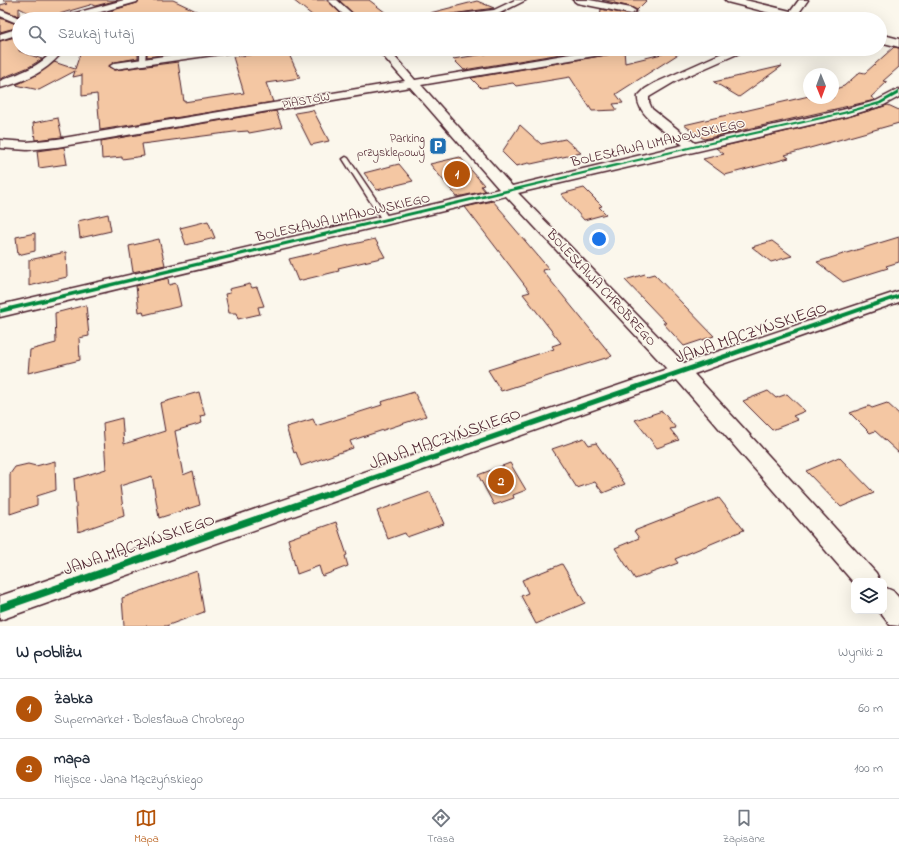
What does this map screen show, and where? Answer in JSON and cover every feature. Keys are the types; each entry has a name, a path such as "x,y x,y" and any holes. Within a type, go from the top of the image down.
{"street":[{"path":"90,12 134,0"},
{"path":"332,0 345,12"},
{"path":"496,12 522,0"},
{"path":"577,0 631,11"},
{"path":"732,0 781,12"},
{"path":"795,12 804,0"},
{"path":"0,13 12,18"},
{"path":"0,37 12,33"},
{"path":"887,40 899,43"},
{"path":"0,85 38,68 52,60 55,56"},
{"path":"115,66 185,56"},
{"name":"BOLESŁAWA CHROBREGO","path":"388,56 509,191 681,372 865,578"},
{"name":"PIASTÓW","path":"0,144 36,145 75,140 576,56"},
{"path":"693,147 647,111 643,104 644,96 662,82 723,56"},
{"name":"BOLESŁAWA LIMANOWSKIEGO","path":"0,312 693,147 844,113 896,97"},
{"name":"JANA MĄCZYŃSKIEGO","path":"0,608 899,296"},
{"path":"887,602 899,616"}],"lane":[{"path":"143,56 143,62"},
{"path":"346,159 386,220"}],"building":[{"path":"3,0 118,0 95,6 90,4 66,12 27,12 19,8 19,12 12,12 12,13 0,9 0,5 8,3"},
{"path":"139,0 173,0 198,12 107,12 137,3"},
{"path":"293,0 327,0 339,12 308,12"},
{"path":"339,0 369,0 385,12 352,12"},
{"path":"602,0 647,0 637,10 631,7"},
{"path":"477,1 494,8 466,12 434,12"},
{"path":"601,9 616,12 601,12"},
{"path":"0,18 12,22 12,29 0,32"},
{"path":"12,38 12,56 33,56 42,59 29,67 0,79 0,41"},
{"path":"894,47 899,48 899,67 883,81 887,82 871,97 875,100 704,139 684,125 803,97 803,104 839,104 839,88 844,86 860,72 865,73 884,56 887,56 887,53"},
{"path":"79,56 138,56 138,58 115,62 109,67 115,70 178,62 184,102 244,93 233,57 290,56 300,78 266,83 273,102 100,130 97,94 82,96 82,75 73,77 75,71 39,90 16,85 36,75 54,62 75,69"},
{"path":"472,56 549,56 464,70 453,59"},
{"path":"600,56 624,56 625,63 654,56 675,56 616,94 623,103 613,104 617,110 592,111 570,77 516,86 513,83 481,88 471,78"},
{"path":"782,66 739,97 714,82"},
{"path":"888,105 899,110 899,123 785,155 789,158 725,175 703,159 724,154 716,148 848,117"},
{"path":"313,110 329,141 311,145 295,113"},
{"path":"276,111 282,127 249,133 248,131 234,132 142,144 144,156 122,159 122,157 102,159 101,141"},
{"path":"58,118 62,137 35,140 33,123"},
{"path":"520,125 541,144 565,139 581,153 516,166 502,152"},
{"path":"64,147 67,164 39,168 37,151"},
{"path":"460,157 484,185 481,186 485,191 457,197 430,164"},
{"path":"399,164 413,181 377,190 364,173"},
{"path":"584,188 602,206 599,207 606,214 584,220 561,194"},
{"path":"493,201 549,269 542,270 612,356 501,391 488,370 554,349 552,346 561,343 523,294 530,292 465,207"},
{"path":"108,214 111,231 80,238 78,221"},
{"path":"208,221 215,238 186,245 180,228"},
{"path":"35,233 35,251 18,255 16,237"},
{"path":"899,237 899,262 886,266 888,268 843,282 817,262"},
{"path":"159,239 165,265 133,272 129,246"},
{"path":"375,239 385,257 338,268 339,271 298,281 289,259"},
{"path":"772,241 792,256 771,262 752,247"},
{"path":"66,252 67,277 29,286 29,260"},
{"path":"645,274 647,276 654,274 714,336 684,346 663,323 666,323 625,280"},
{"path":"168,278 169,285 176,283 181,306 144,315 143,311 139,312 136,286"},
{"path":"250,284 252,288 257,287 264,306 258,307 260,314 238,319 236,313 229,313 225,294 230,293 229,289"},
{"path":"86,305 89,336 79,338 80,360 28,373 30,350 56,343 55,313"},
{"path":"768,391 776,398 787,394 805,411 793,416 798,420 772,430 743,401"},
{"path":"199,392 205,415 200,416 202,423 175,431 183,475 193,471 200,505 159,518 152,476 120,486 124,516 78,532 74,479 106,469 103,423 122,418 124,444 165,431 160,403"},
{"path":"414,392 426,416 350,441 353,448 301,466 296,452 294,453 286,427 313,419 316,426 382,405 381,402"},
{"path":"887,403 899,414 899,453 875,431 870,433 850,413 869,406 872,408"},
{"path":"662,411 676,428 670,429 679,440 657,448 635,420"},
{"path":"584,438 589,445 596,443 625,484 603,493 595,482 577,488 552,449"},
{"path":"839,457 874,493 841,507 806,471"},
{"path":"55,461 56,490 37,496 37,505 10,514 10,474 15,467 28,464 36,466"},
{"path":"510,463 526,490 513,495 514,498 494,505 478,475"},
{"path":"430,492 444,524 407,537 405,533 388,539 377,511"},
{"path":"719,498 744,530 675,559 678,563 635,579 615,548 639,538 634,531"},
{"path":"336,522 347,555 345,556 348,566 322,576 319,566 297,574 288,539"},
{"path":"562,564 585,603 536,624 521,596 528,593 522,580"},
{"path":"197,571 204,612 166,626 124,626 122,598"}],"cycle path":[{"path":"0,311 693,147 844,113 880,103 899,92"},
{"path":"0,608 899,296"}],"place":[{"name":"Parking przysklepowy","path":"438,146"},
{"name":"Żabka","path":"457,174"},
{"name":"mapa","path":"501,481"}]}
